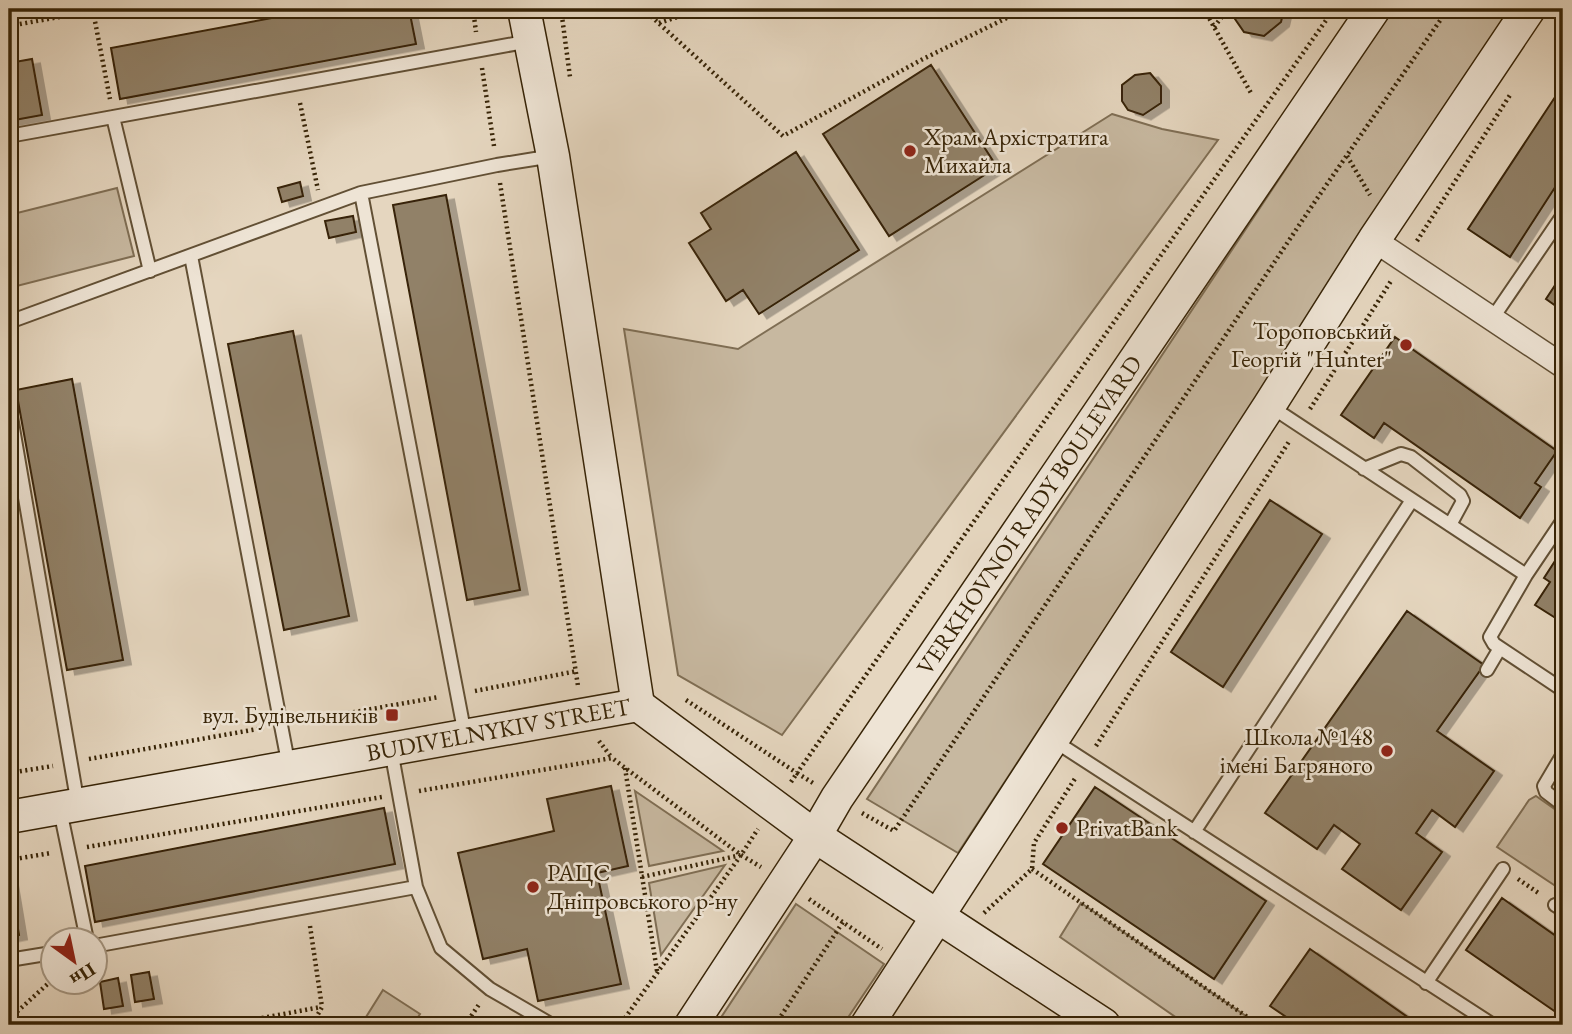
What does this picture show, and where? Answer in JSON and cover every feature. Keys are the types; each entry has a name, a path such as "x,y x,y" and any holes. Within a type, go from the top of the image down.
{"main road":[{"path":"524,9 553,156 638,705"},
{"name":"VERKHOVNOI RADY BOULEVARD","path":"691,1025 837,798 1374,9"},
{"path":"867,1025 906,966 950,926 1052,739 1374,240 1543,17"},
{"name":"BUDIVELNYKIV STREET","path":"9,817 638,705 815,836 1104,1025"}],"street":[{"path":"1374,240 1563,366"}],"lane":[{"path":"9,136 530,41"},
{"path":"113,117 150,271"},
{"path":"9,322 361,193 553,156"},
{"path":"361,193 465,736"},
{"path":"1492,319 1563,215"},
{"path":"191,256 289,767"},
{"path":"9,405 69,807 68,850 84,926"},
{"path":"1269,406 1526,575"},
{"path":"1364,469 1401,454 1411,457 1460,495 1463,501 1450,525"},
{"path":"1194,832 1412,500"},
{"path":"1563,520 1492,633 1492,641 1500,648 1563,690"},
{"path":"1487,670 1500,648"},
{"path":"1052,739 1493,1025"},
{"path":"391,747 416,887 441,948 489,989 552,1025"},
{"path":"1563,754 1544,786 1546,792 1563,806"},
{"path":"1426,983 1503,869"},
{"path":"108,944 416,887"},
{"path":"9,960 38,955"}],"path":[{"path":"9,26 104,9"},
{"path":"472,9 577,671"},
{"path":"643,9 783,136 921,60 1018,10 1026,9"},
{"path":"658,23 702,9"},
{"path":"1204,9 1251,93"},
{"path":"1214,27 1228,9"},
{"path":"797,773 1334,9"},
{"path":"678,695 797,773 894,831 1316,200 1448,9"},
{"path":"93,11 113,117"},
{"path":"1543,17 1563,13"},
{"path":"296,84 322,208"},
{"path":"1032,869 1034,843 1511,94"},
{"path":"9,860 612,758 740,855 785,882 906,966"},
{"path":"624,767 657,971"},
{"path":"642,877 740,855"},
{"path":"620,1025 740,855"},
{"path":"950,926 1032,869"},
{"path":"1032,869 1259,1025"},
{"path":"1503,869 1559,907"},
{"path":"307,908 322,1007 312,1025"},
{"path":"775,1025 843,922"},
{"path":"9,1019 38,993"},
{"path":"224,1025 322,1007"}],"shaded area":[{"path":"1392,9 1512,9 958,853 867,799"},
{"path":"1112,114 1162,129 1218,140 782,735 678,675 624,329 738,349"},
{"path":"117,188 134,256 9,288 9,215"},
{"path":"635,791 723,851 649,866"},
{"path":"1536,796 1563,815 1563,891 1497,847 1529,800"},
{"path":"725,865 661,955 649,883"},
{"path":"1081,903 1259,1025 1187,1025 1060,937"},
{"path":"796,904 884,964 843,1025 716,1025"},
{"path":"383,990 420,1014 413,1025 361,1025"}],"building":[{"path":"320,9 409,9 416,44 120,99 111,48"},
{"path":"1236,9 1284,9 1281,22 1264,36 1244,32 1235,19"},
{"path":"32,59 42,115 9,121 9,63"},
{"name":"Храм Архістратига Михайла","path":"931,65 997,167 889,236 823,134"},
{"path":"1150,73 1161,86 1161,103 1143,115 1128,110 1122,101 1122,85 1135,75"},
{"path":"1563,85 1563,175 1510,257 1468,229"},
{"path":"796,152 859,250 759,314 743,290 726,301 689,243 711,229 701,213"},
{"path":"300,182 303,196 282,202 278,188"},
{"path":"446,195 520,590 467,600 393,205"},
{"path":"353,216 356,232 329,238 325,221"},
{"path":"1563,273 1563,311 1546,299"},
{"path":"293,331 349,616 284,630 228,344"},
{"path":"1395,337 1557,451 1535,483 1541,487 1520,518 1384,423 1374,438 1341,415"},
{"path":"72,379 123,660 67,670 16,390"},
{"path":"1270,500 1322,534 1223,687 1171,652"},
{"path":"1555,561 1563,567 1562,622 1535,605 1550,582 1544,578"},
{"name":"Школа №148 імені Багряного","path":"1407,611 1484,665 1437,731 1494,771 1455,827 1432,810 1416,833 1442,852 1401,910 1342,869 1360,844 1334,825 1317,849 1265,813"},
{"name":"РАЦС Дніпровського р-ну","path":"611,786 628,866 597,873 621,984 538,1001 527,949 483,959 458,853 554,831 547,799"},
{"path":"1095,787 1266,901 1214,979 1043,864"},
{"path":"384,808 395,864 95,922 85,866"},
{"path":"9,875 19,935 9,937"},
{"path":"1502,898 1563,941 1563,1017 1466,950"},
{"path":"1310,949 1419,1025 1298,1025 1270,1006"},
{"path":"149,972 154,999 135,1002 131,975"},
{"path":"118,978 123,1006 104,1009 102,996 108,996 108,980"}],"place":[{"name":"Храм Архістратига Михайла","path":"910,151"},
{"name":"Тороповський Георгій \"Hunter\"","path":"1406,345"},
{"name":"вул. Будівельників","path":"392,715"},
{"name":"Школа №148 імені Багряного","path":"1387,751"},
{"name":"PrivatBank","path":"1062,828"},
{"name":"РАЦС Дніпровського р-ну","path":"533,887"}]}
